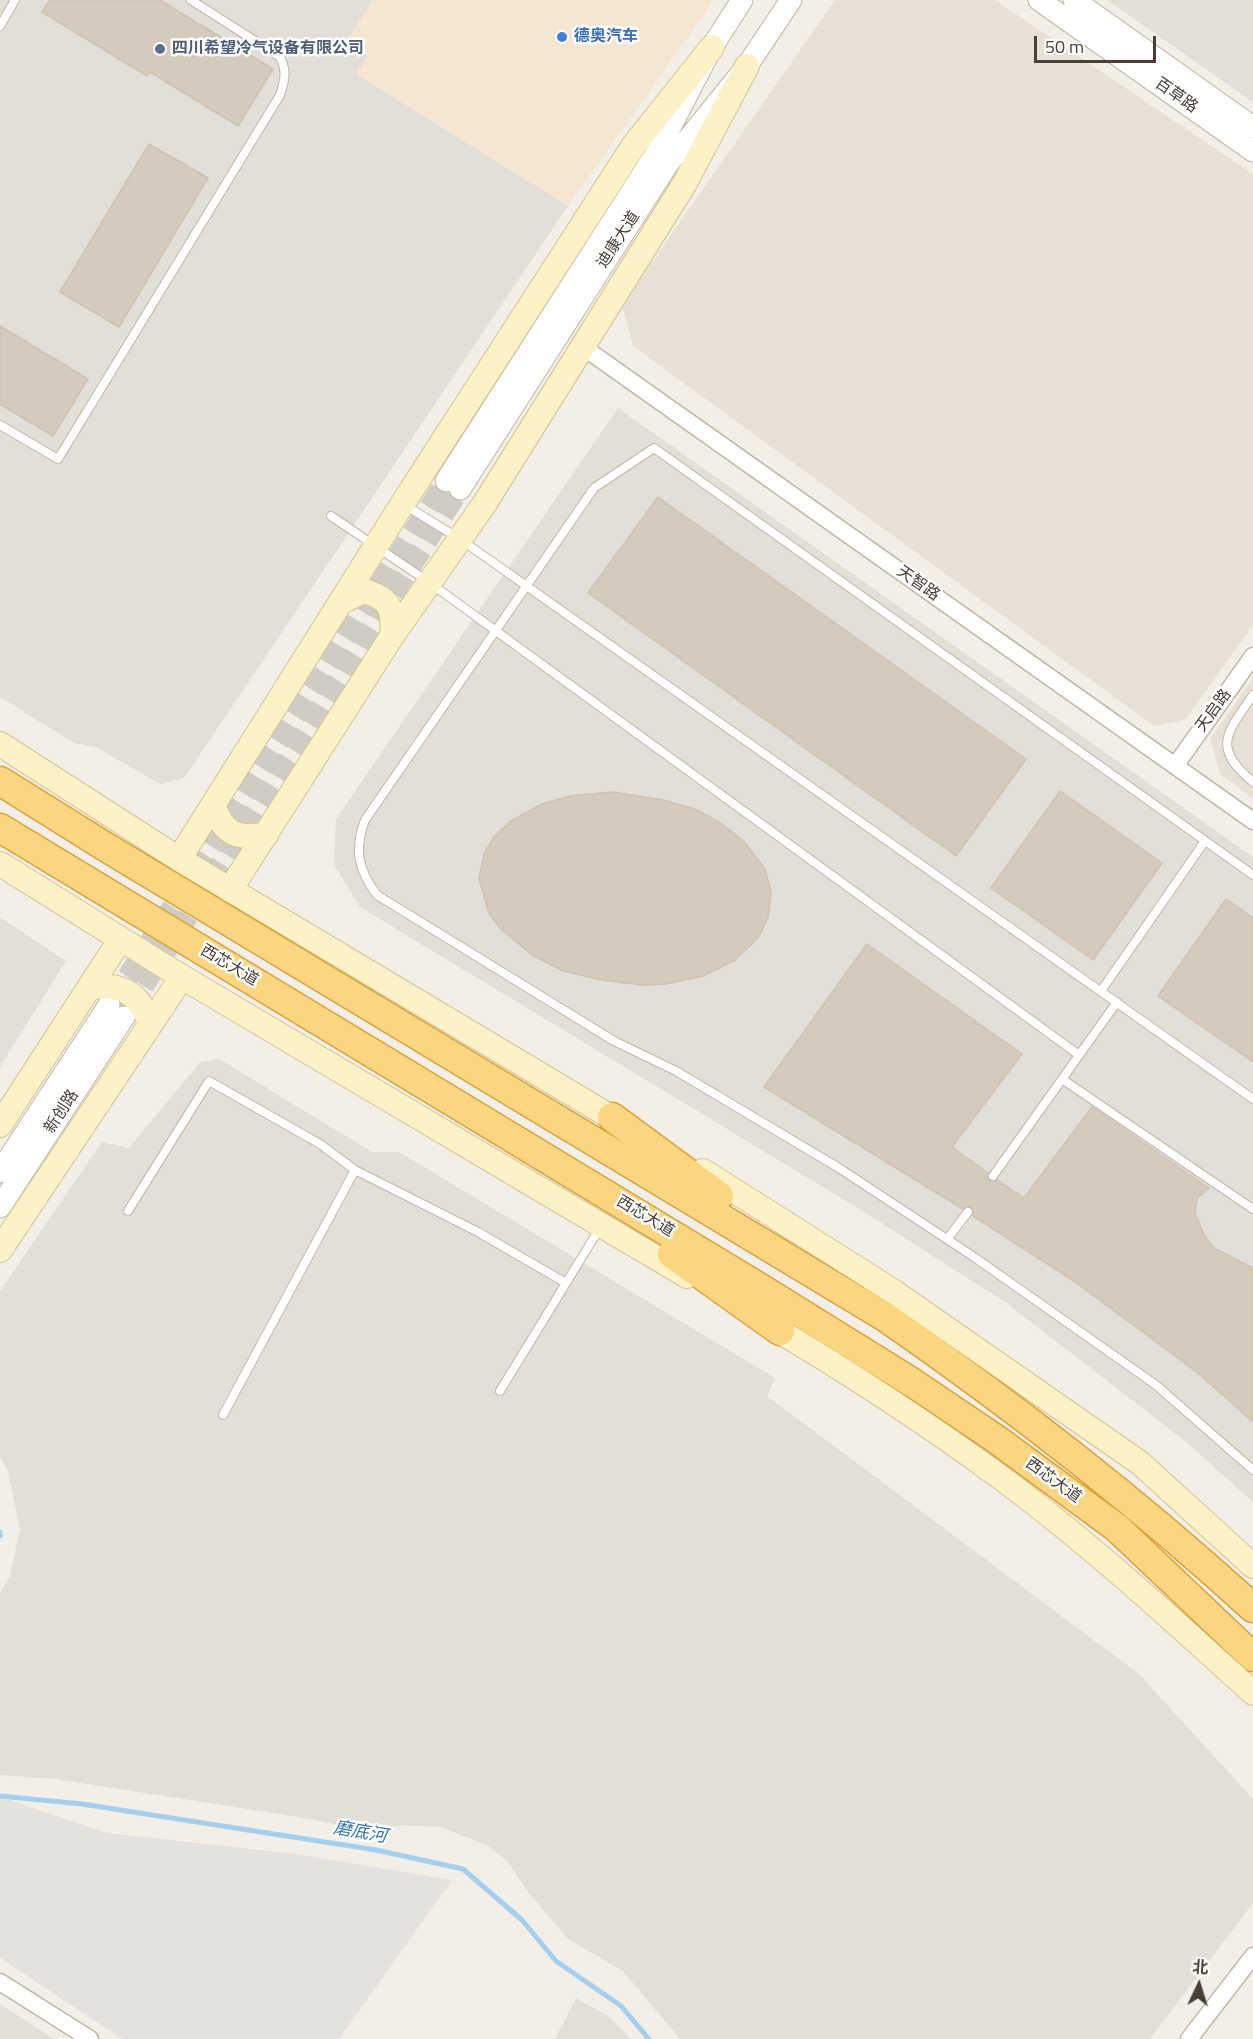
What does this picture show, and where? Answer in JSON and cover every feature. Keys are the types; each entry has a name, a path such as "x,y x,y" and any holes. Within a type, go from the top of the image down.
{"highway":[{"name":"西芯大道","path":"0,781 885,1317 981,1383 1071,1451 1173,1535 1253,1608"},
{"name":"西芯大道","path":"0,828 762,1289 996,1439 1117,1528 1253,1657"},
{"path":"612,1117 691,1178 785,1239 885,1317"},
{"path":"492,1125 780,1331"}],"main road":[{"path":"179,859 403,503 634,145 712,47"},
{"path":"230,890 392,636 460,539 583,347 685,183 747,66"},
{"path":"341,602 363,591 382,598 390,608 392,636"},
{"path":"0,744 179,859 722,1182 894,1292 1140,1463 1253,1566"},
{"path":"213,806 220,823 230,833 243,837 266,835"},
{"name":"西芯大道","path":"0,864 120,940 780,1331 895,1403 1001,1478 1153,1601 1253,1693"},
{"path":"0,1125 120,940"},
{"path":"0,1250 182,977"},
{"path":"90,988 108,984 130,995 144,1006 150,1024"}],"street":[{"name":"迪康大道","path":"742,0 712,47 659,149 453,485 666,165 747,66 791,0"},
{"name":"百草路","path":"1039,0 1253,151"},
{"name":"百草路","path":"1074,0 1253,127"},
{"name":"天智路","path":"583,347 1253,821"},
{"name":"天启路","path":"1175,766 1253,657"},
{"name":"新创路","path":"0,1172 117,1011 0,1207"},
{"path":"1189,2039 1253,1956"},
{"path":"0,1982 90,2039"}],"lane":[{"path":"0,26 15,0"},
{"path":"0,425 58,459 280,95 285,78 285,66 280,57 190,0"},
{"path":"1253,875 654,448 594,488 365,820 358,838 357,856 365,880 377,895 614,1041 676,1071 840,1168 948,1239 1155,1385 1253,1470"},
{"path":"403,503 460,539 1253,1099"},
{"path":"331,516 430,583 1080,1055"},
{"path":"1253,695 1227,733 1228,755 1235,767 1253,782"},
{"path":"1101,991 1205,841"},
{"path":"993,1176 1117,1002"},
{"path":"1062,1079 1253,1209"},
{"path":"128,1211 209,1081 320,1143 355,1170 478,1232 566,1283"},
{"path":"223,1415 355,1170"},
{"path":"948,1239 968,1212"},
{"path":"500,1391 602,1226"}],"shaded area":[{"path":"0,0 373,0 346,42 368,56 356,74 568,206 184,778 160,784 96,747 74,743 0,697"},
{"path":"373,0 714,0 568,206 356,74 346,42"},
{"path":"835,0 995,0 1253,174 1253,625 1185,720 1154,726 633,346 622,305"},
{"path":"1107,0 1253,0 1253,102"},
{"path":"618,408 1253,857 1253,1502 1185,1441 1005,1302 861,1210 360,907 334,865 336,819"},
{"path":"1253,678 1253,798 1220,774 1210,739"},
{"path":"0,917 66,961 0,1067"},
{"path":"219,1059 372,1152 399,1152 775,1378 767,1396 1139,1674 1253,1799 1253,1903 1150,2039 680,2039 623,1971 568,1939 528,1892 508,1862 488,1846 441,1827 401,1825 370,1831 293,1816 55,1779 0,1775 0,1593 10,1576 20,1529 8,1471 0,1457 0,1291 102,1142 129,1148 200,1062"},
{"path":"0,1797 107,1833 297,1854 452,1880 339,2039 122,2039 0,1958"},
{"path":"576,1998 608,2016 631,2039 555,2039"},
{"path":"0,2004 54,2039 0,2039"}],"building":[{"path":"50,0 160,0 273,69 238,126 150,72 147,76 42,12"},
{"path":"149,144 208,178 119,327 60,292"},
{"path":"0,326 88,379 53,436 0,404"},
{"path":"658,497 1026,759 956,856 588,593"},
{"path":"1060,791 1162,863 1093,960 991,888"},
{"path":"613,792 663,800 695,809 719,822 743,840 765,869 771,893 768,918 758,938 735,960 703,976 666,984 642,985 602,980 563,971 532,955 500,928 489,913 479,879 484,854 494,837 511,821 542,804 570,796"},
{"path":"1226,899 1253,918 1253,1062 1158,996"},
{"path":"867,944 1022,1054 952,1147 988,1173 990,1181 998,1180 1024,1198 1092,1107 1209,1188 1197,1198 1195,1213 1203,1233 1214,1248 1253,1268 1253,1422 1198,1373 1071,1279 973,1216 971,1207 963,1209 764,1087"}],"waterway":[{"name":"磨底河","path":"0,1796 82,1804 376,1850 463,1869 522,1920 556,1961 621,2006 649,2039"}],"tunnel":[{"path":"111,1003 446,481"},
{"path":"127,1012 460,489"}],"place":[{"name":"德奥汽车","path":"562,37"},
{"name":"四川希望冷气设备有限公司","path":"160,49"}]}
